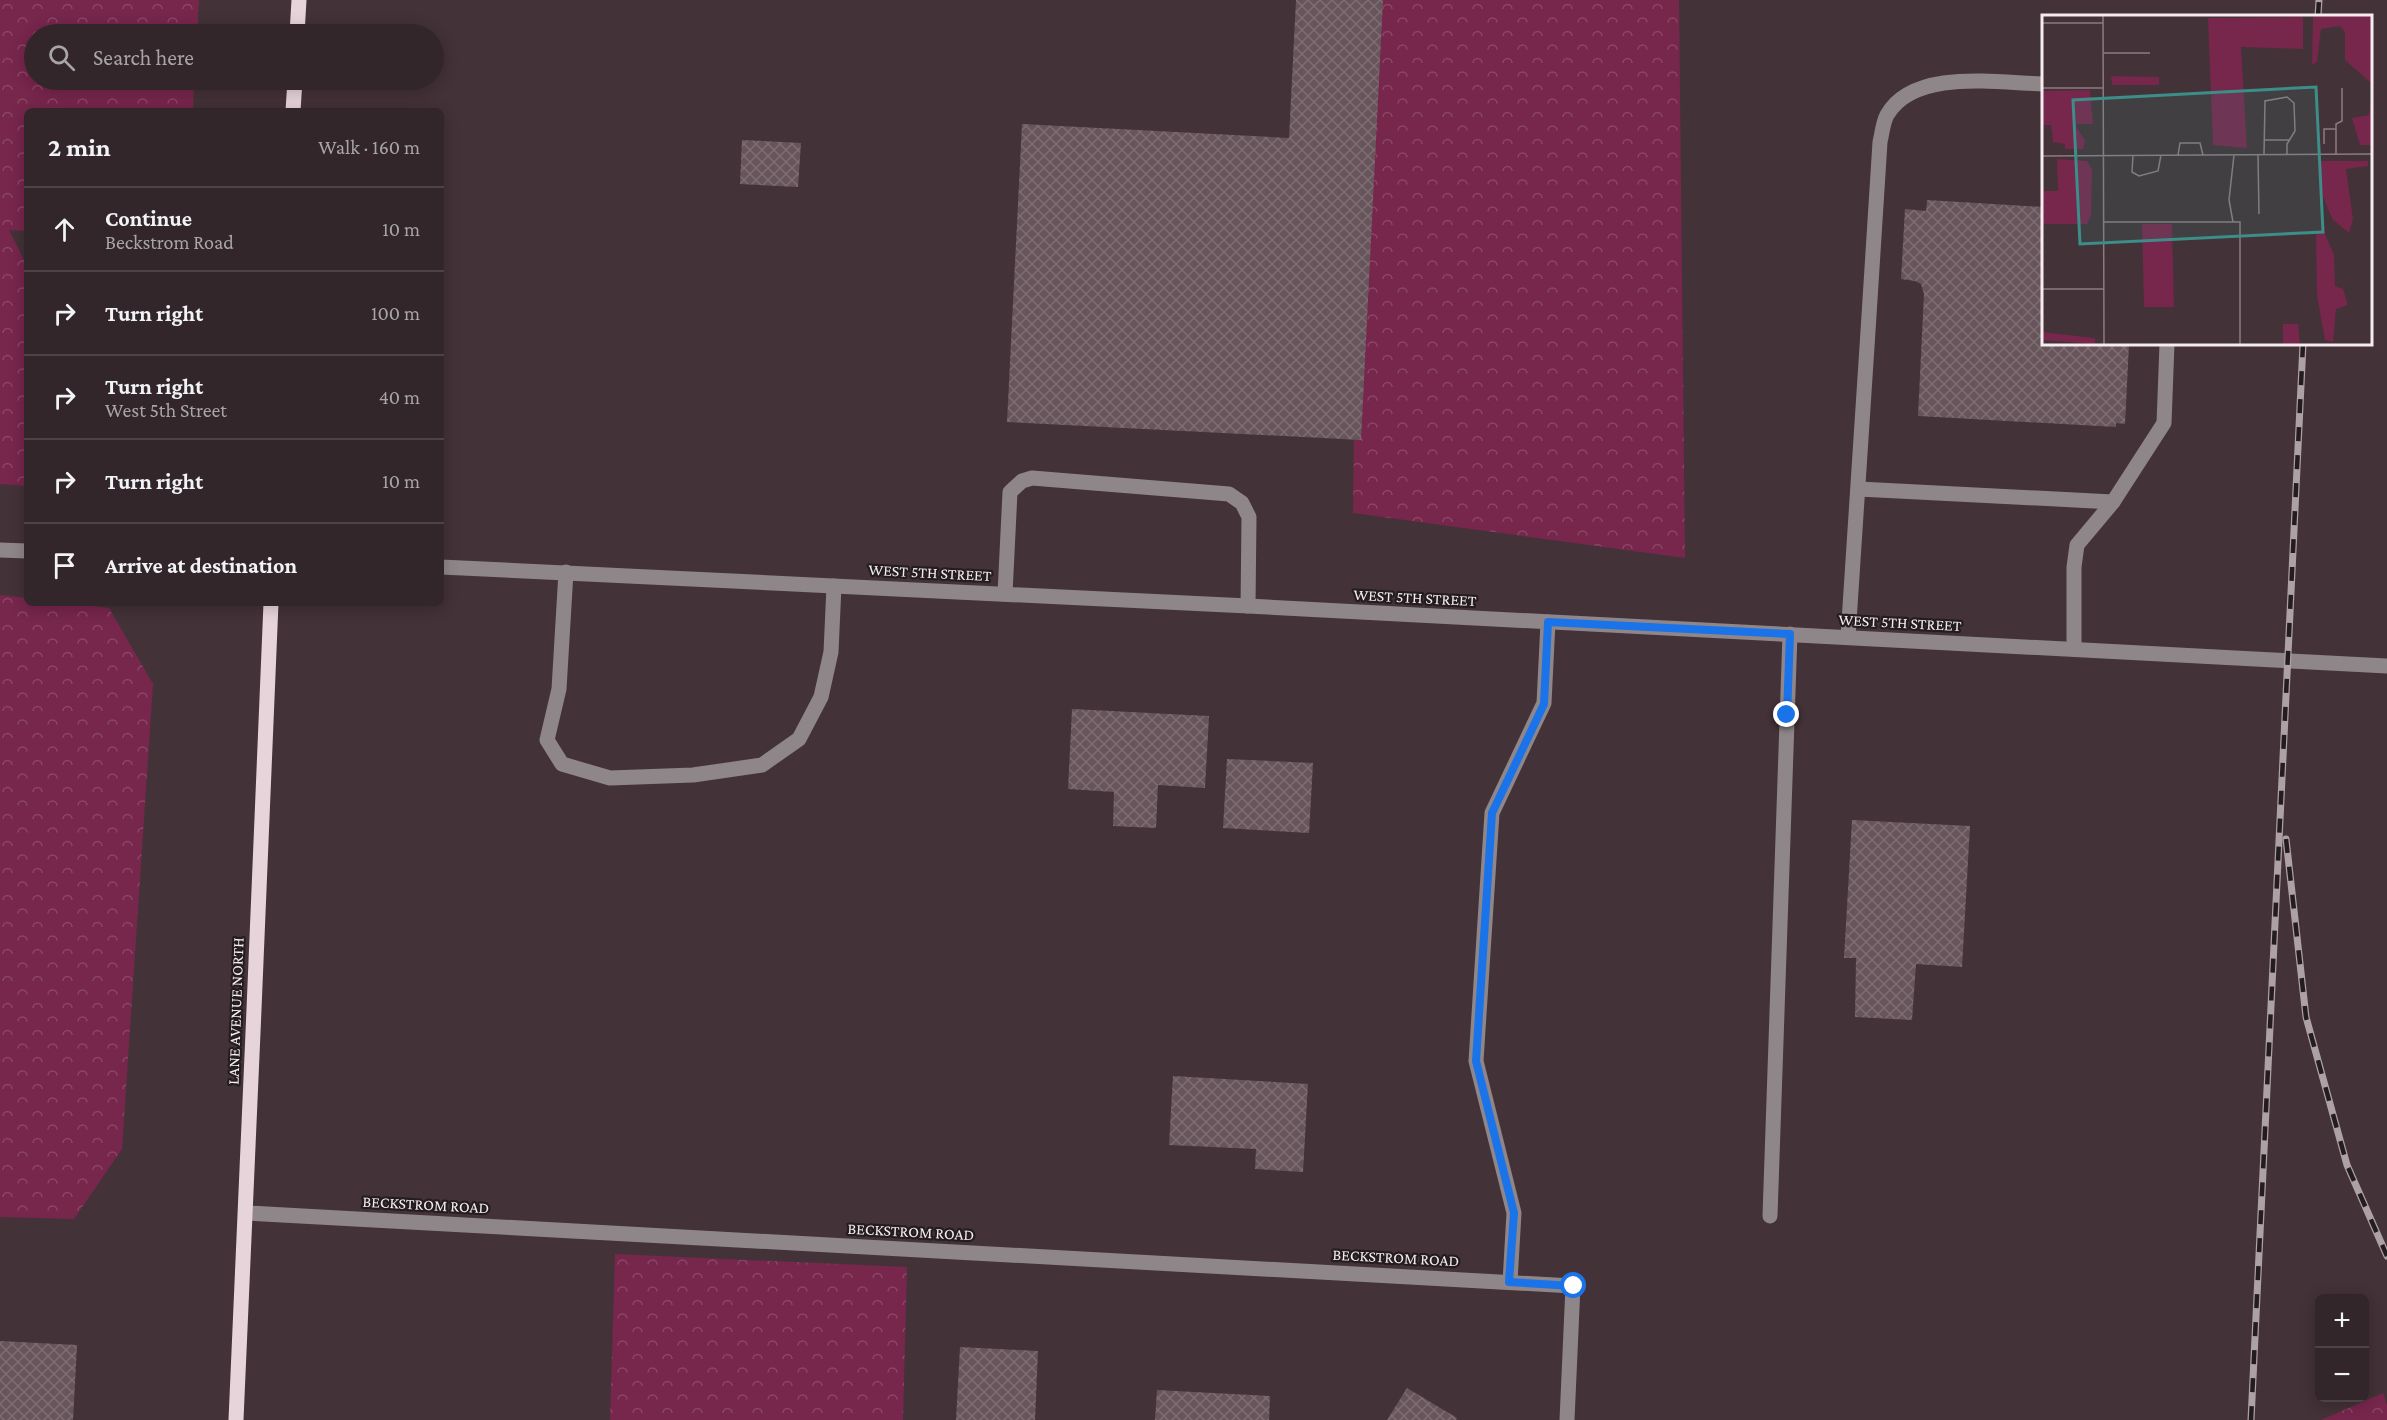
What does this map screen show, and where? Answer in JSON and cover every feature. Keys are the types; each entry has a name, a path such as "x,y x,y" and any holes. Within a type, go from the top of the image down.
{"main road":[{"path":"298,24 299,0"},
{"path":"293,108 294,90"},
{"name":"LANE AVENUE NORTH","path":"236,1420 247,1213 256,924 271,606"}],"street":[{"path":"1848,637 1880,142 1887,116 1903,96 1922,87 1943,82 2042,84"},
{"path":"2074,649 2074,567 2077,545 2113,502 2164,423 2167,345"},
{"path":"1005,594 1010,492 1022,481 1032,478 1228,494 1242,503 1249,517 1248,606"},
{"path":"1859,489 2113,502"},
{"path":"0,550 24,551"},
{"name":"WEST 5TH STREET","path":"444,567 1248,606 2387,666"},
{"path":"566,572 559,689 547,740 562,764 610,778 693,775 762,765 799,739 821,696 831,652 834,586"},
{"path":"1509,1282 1514,1213 1476,1061 1492,813 1544,704 1548,622"},
{"path":"1770,1216 1790,634"},
{"name":"BECKSTROM ROAD","path":"247,1213 1574,1286 1567,1420"}],"green space":[{"path":"0,0 199,0 198,24 24,24 24,90 194,90 193,108 24,108 24,231 9,230 24,260 24,486 0,484"},
{"path":"1359,0 1679,0 1685,558 1353,513"},
{"path":"0,595 24,598 24,606 109,608 153,684 122,1149 74,1219 0,1217"},
{"path":"615,1254 907,1267 903,1420 610,1420"},
{"path":"2383,1393 2387,1405 2387,1420 2321,1420 2362,1402 2369,1402 2369,1399"}],"building":[{"path":"1296,0 1383,0 1361,440 1007,422 1022,124 1289,138"},
{"path":"742,140 801,143 798,187 740,184"},
{"path":"1927,200 2042,207 2042,345 2129,345 2125,424 2116,423 2116,427 1918,416 1924,294 1921,284 1901,279 1905,209 1926,211"},
{"path":"1072,709 1209,716 1205,788 1158,785 1156,828 1113,826 1114,792 1068,789"},
{"path":"1227,759 1313,763 1309,833 1223,828"},
{"path":"1852,820 1970,826 1962,967 1916,964 1912,1020 1855,1017 1856,958 1844,958"},
{"path":"1173,1076 1308,1084 1303,1172 1255,1169 1256,1149 1169,1145"},
{"path":"0,1341 77,1345 73,1420 0,1420"},
{"path":"960,1347 1038,1351 1035,1420 956,1420"},
{"path":"1407,1388 1457,1418 1456,1420 1387,1420"},
{"path":"1157,1390 1270,1396 1269,1420 1155,1420"}],"railway":[{"path":"2318,15 2319,0"},
{"path":"2251,1420 2303,345"},
{"path":"2286,839 2306,1017 2347,1165 2387,1256"}],"route":[{"path":"1574,1286 1509,1282 1514,1213 1476,1061 1492,813 1544,704 1548,622 1790,634 1787,715"}]}
